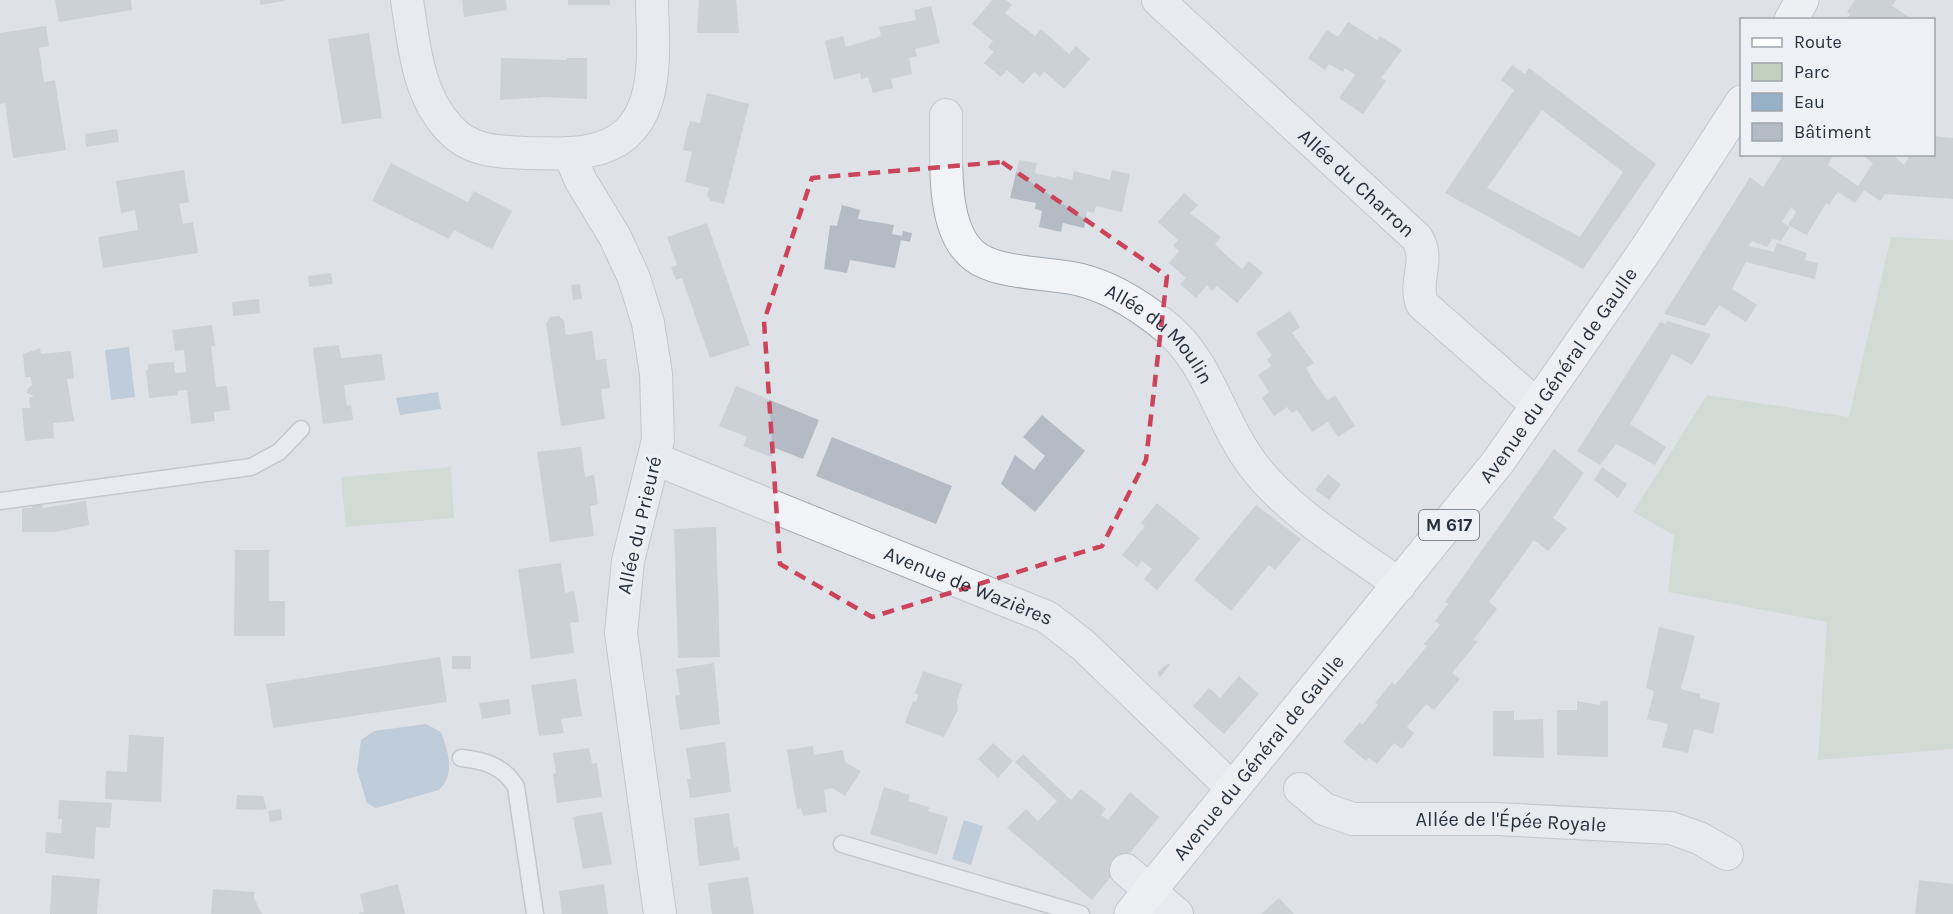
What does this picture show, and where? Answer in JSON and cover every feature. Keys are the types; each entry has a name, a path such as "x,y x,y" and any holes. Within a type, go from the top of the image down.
{"main road":[{"path":"1792,18 1802,0"},
{"name":"Avenue du Général de Gaulle","path":"1131,914 1139,880 1233,789 1479,487 1647,248 1740,105"}],"street":[{"path":"407,0 424,86 439,116 458,137 471,145 496,151 569,153 605,147 630,130 639,118 651,85 652,0"},
{"name":"Allée du Charron","path":"1158,0 1418,238 1424,256 1419,286 1422,304 1538,406"},
{"name":"Allée du Moulin","path":"945,115 949,203 955,228 972,254 992,265 1083,280 1124,298 1162,323 1196,360 1231,429 1264,479 1290,503 1400,585"},
{"name":"Allée du Prieuré","path":"569,153 581,181 625,256 642,300 653,347 658,396 658,440 628,561 621,633 660,914"},
{"name":"Avenue de Wazières","path":"655,459 1047,617 1083,645 1233,789"},
{"name":"Allée de l'Épée Royale","path":"1300,789 1324,809 1353,819 1497,819 1671,828 1700,838 1727,854"},
{"path":"1139,880 1177,914"}],"lane":[{"path":"0,501 251,467 279,452 301,429"},
{"path":"460,758 488,762 507,776 516,787 535,914"},
{"path":"842,844 1081,914"}],"highlighted area":[{"path":"1002,162 1167,276 1146,460 1102,546 872,617 780,564 764,321 812,178"}],"green space":[{"path":"1891,237 1953,240 1953,749 1818,760 1827,622 1668,592 1674,535 1633,512 1707,395 1849,417"},
{"path":"451,467 454,518 346,527 341,477"}],"water":[{"path":"129,347 135,397 111,400 105,350"},
{"path":"438,392 441,409 400,415 396,398"},
{"path":"426,724 441,732 449,762 447,777 439,790 376,808 367,803 357,770 361,740 374,731"},
{"path":"964,820 983,826 971,865 952,859"}],"building":[{"path":"55,0 131,0 132,10 59,22"},
{"path":"260,0 284,0 284,1 260,5"},
{"path":"462,0 506,0 507,10 464,17"},
{"path":"568,0 610,0 610,5 568,5"},
{"path":"699,0 736,0 739,33 697,33"},
{"path":"992,0 1006,0 1012,5 1005,13 1035,36 1041,29 1069,54 1076,46 1090,59 1064,89 1044,71 1040,77 1034,72 1023,84 1007,70 1001,77 984,63 994,52 988,47 993,41 972,24"},
{"path":"1855,0 1896,0 1892,6 1909,17 1847,18 1850,14 1847,12"},
{"path":"931,6 940,43 915,49 917,56 909,58 912,74 891,79 893,88 873,93 868,77 861,79 860,73 834,80 825,41 843,36 846,47 866,41 881,36 879,27 916,20 914,10"},
{"path":"1348,22 1377,40 1380,36 1402,50 1381,78 1386,81 1363,114 1339,98 1355,75 1345,68 1343,72 1329,64 1325,70 1308,58 1327,30 1338,37"},
{"path":"46,26 49,46 39,48 44,82 55,80 66,150 13,158 5,103 0,104 0,33"},
{"path":"369,33 382,118 342,124 328,39"},
{"path":"501,58 567,60 567,58 587,58 587,99 544,97 500,100"},
{"path":"1512,65 1525,74 1529,68 1656,164 1583,269 1445,193 1514,90 1501,80","holes":["1542,110 1623,172 1580,237 1487,188"]},
{"path":"707,93 749,104 724,204 711,201 707,196 709,188 685,182 692,152 683,150 686,135 690,121 700,123"},
{"path":"117,129 119,142 86,147 85,134"},
{"path":"1935,136 1953,138 1953,199 1885,194 1880,201 1864,190 1855,203 1838,192 1829,205 1826,203 1807,235 1788,225 1796,212 1791,207 1782,222 1790,227 1781,241 1772,239 1767,247 1752,241 1749,246 1774,252 1777,243 1807,253 1805,260 1818,263 1815,279 1746,262 1732,289 1757,305 1746,322 1719,305 1705,326 1664,314 1750,177 1763,187 1783,156 1833,156 1828,165 1858,186 1873,163 1864,156 1894,156 1904,165 1910,156 1935,156"},
{"path":"1019,160 1037,163 1035,173 1056,178 1057,176 1072,180 1074,171 1110,180 1112,170 1130,174 1122,212 1096,206 1094,213 1087,211 1084,228 1063,223 1061,232 1039,227 1042,211 1035,209 1036,203 1010,198"},
{"path":"391,163 468,202 474,191 512,211 492,249 454,230 449,239 372,201"},
{"path":"184,170 189,202 179,204 183,224 193,222 198,253 103,268 98,237 138,230 135,210 121,213 116,181"},
{"path":"1184,193 1198,205 1190,213 1221,237 1215,244 1242,269 1249,261 1263,273 1237,303 1217,286 1212,291 1207,285 1196,298 1180,284 1186,278 1169,263 1179,251 1173,246 1178,240 1158,222"},
{"path":"842,205 860,210 858,219 894,225 892,234 902,236 903,231 912,233 910,242 901,240 895,268 850,260 847,273 824,269 830,225 837,226"},
{"path":"707,223 750,345 710,358 682,278 676,280 671,267 677,265 667,237"},
{"path":"331,273 333,284 309,287 308,276"},
{"path":"580,284 582,299 573,300 571,285"},
{"path":"259,299 260,313 233,316 232,302"},
{"path":"1290,311 1300,327 1292,333 1314,363 1306,368 1327,400 1335,395 1355,426 1338,437 1328,422 1312,432 1297,410 1292,413 1287,407 1274,416 1262,398 1269,392 1258,375 1271,366 1267,359 1272,356 1256,333"},
{"path":"559,316 564,321 566,335 592,331 596,360 606,359 610,388 601,389 605,419 561,426 546,323 550,317"},
{"path":"1667,321 1711,334 1692,365 1672,354 1630,424 1666,447 1655,465 1616,444 1600,465 1577,451 1660,322 1665,324"},
{"path":"212,325 215,346 211,346 216,387 227,386 230,410 214,412 215,421 191,424 187,390 177,391 178,395 149,398 146,370 148,370 148,364 174,362 175,373 186,372 184,350 175,351 172,330"},
{"path":"339,345 341,358 382,354 385,380 344,385 347,406 351,405 353,420 323,424 313,348"},
{"path":"40,348 41,354 71,351 74,378 67,379 74,421 53,423 54,438 25,441 22,408 30,408 29,398 34,396 27,393 28,388 32,385 31,377 25,377 23,354"},
{"path":"736,386 819,420 803,459 775,448 771,457 743,446 747,437 719,426"},
{"path":"1042,415 1085,451 1035,512 1001,484 1015,455 1034,470 1045,456 1023,437"},
{"path":"832,437 952,486 936,524 816,476"},
{"path":"581,447 585,477 594,475 598,504 590,506 594,536 550,542 537,452"},
{"path":"1554,449 1584,473 1553,518 1567,528 1548,551 1534,540 1489,602 1497,609 1473,640 1478,641 1452,673 1460,679 1434,710 1426,704 1407,727 1414,733 1402,749 1394,743 1377,764 1369,758 1366,761 1343,742 1360,722 1362,725 1378,705 1375,703 1392,682 1395,685 1427,646 1424,644 1440,625 1435,621 1448,604 1445,602"},
{"path":"1602,467 1627,484 1618,498 1594,480"},
{"path":"1328,474 1341,484 1329,500 1315,490"},
{"path":"42,500 43,508 86,501 89,525 55,532 22,532 22,508 32,508 31,501"},
{"path":"1157,503 1200,538 1157,590 1144,579 1152,569 1142,561 1137,567 1122,555 1145,526 1141,523"},
{"path":"1256,505 1301,539 1275,570 1269,565 1231,611 1194,580"},
{"path":"716,527 720,657 678,658 674,529"},
{"path":"235,550 269,550 269,601 285,601 285,636 234,636"},
{"path":"561,563 565,593 574,591 577,607 579,622 570,623 574,653 531,659 518,569"},
{"path":"1659,627 1695,636 1681,689 1700,694 1700,698 1720,703 1713,734 1694,729 1688,753 1662,747 1668,724 1647,719 1654,691 1646,688"},
{"path":"452,656 471,656 471,669 452,669"},
{"path":"440,657 447,702 273,728 266,684"},
{"path":"714,663 720,724 680,730 675,696 680,695 676,669"},
{"path":"1168,663 1170,665 1160,677 1157,673"},
{"path":"923,671 962,684 957,701 958,710 944,737 905,723 913,701 916,702 918,695 915,693"},
{"path":"1239,676 1259,694 1224,734 1193,706 1209,688 1220,698"},
{"path":"576,679 582,716 561,719 564,733 539,736 531,685"},
{"path":"509,699 511,714 482,719 479,703"},
{"path":"1577,701 1599,705 1601,701 1608,701 1608,757 1557,755 1557,710 1577,710"},
{"path":"1493,711 1514,711 1514,720 1543,719 1544,758 1493,756"},
{"path":"129,735 164,737 161,802 105,799 106,771 127,772"},
{"path":"725,742 731,792 690,798 687,779 691,779 686,748"},
{"path":"993,743 1013,761 998,778 978,759"},
{"path":"813,746 814,755 843,750 845,762 861,771 845,796 832,788 824,790 827,812 803,816 801,808 797,809 787,750"},
{"path":"589,748 592,764 597,763 602,797 557,803 553,753"},
{"path":"1023,754 1071,800 1081,789 1106,809 1101,815 1108,820 1130,792 1159,817 1092,900 1007,828 1026,809 1038,821 1057,801 1015,762"},
{"path":"884,787 910,795 908,801 929,807 928,811 948,817 937,855 870,834"},
{"path":"237,795 263,796 267,810 236,809"},
{"path":"59,800 112,803 110,828 96,827 94,859 45,853 46,832 61,833 62,819 58,819"},
{"path":"281,809 282,820 270,822 268,811"},
{"path":"602,812 612,864 583,869 573,817"},
{"path":"729,813 734,848 738,847 740,860 699,866 694,818"},
{"path":"52,875 100,879 97,914 50,914"},
{"path":"748,877 754,914 712,914 708,883"},
{"path":"1919,880 1953,884 1953,914 1915,914"},
{"path":"398,884 405,914 358,914 364,911 360,894"},
{"path":"604,884 608,914 562,914 559,891"},
{"path":"213,889 255,892 254,898 262,914 211,914"},
{"path":"1279,898 1294,914 1261,914"}]}
